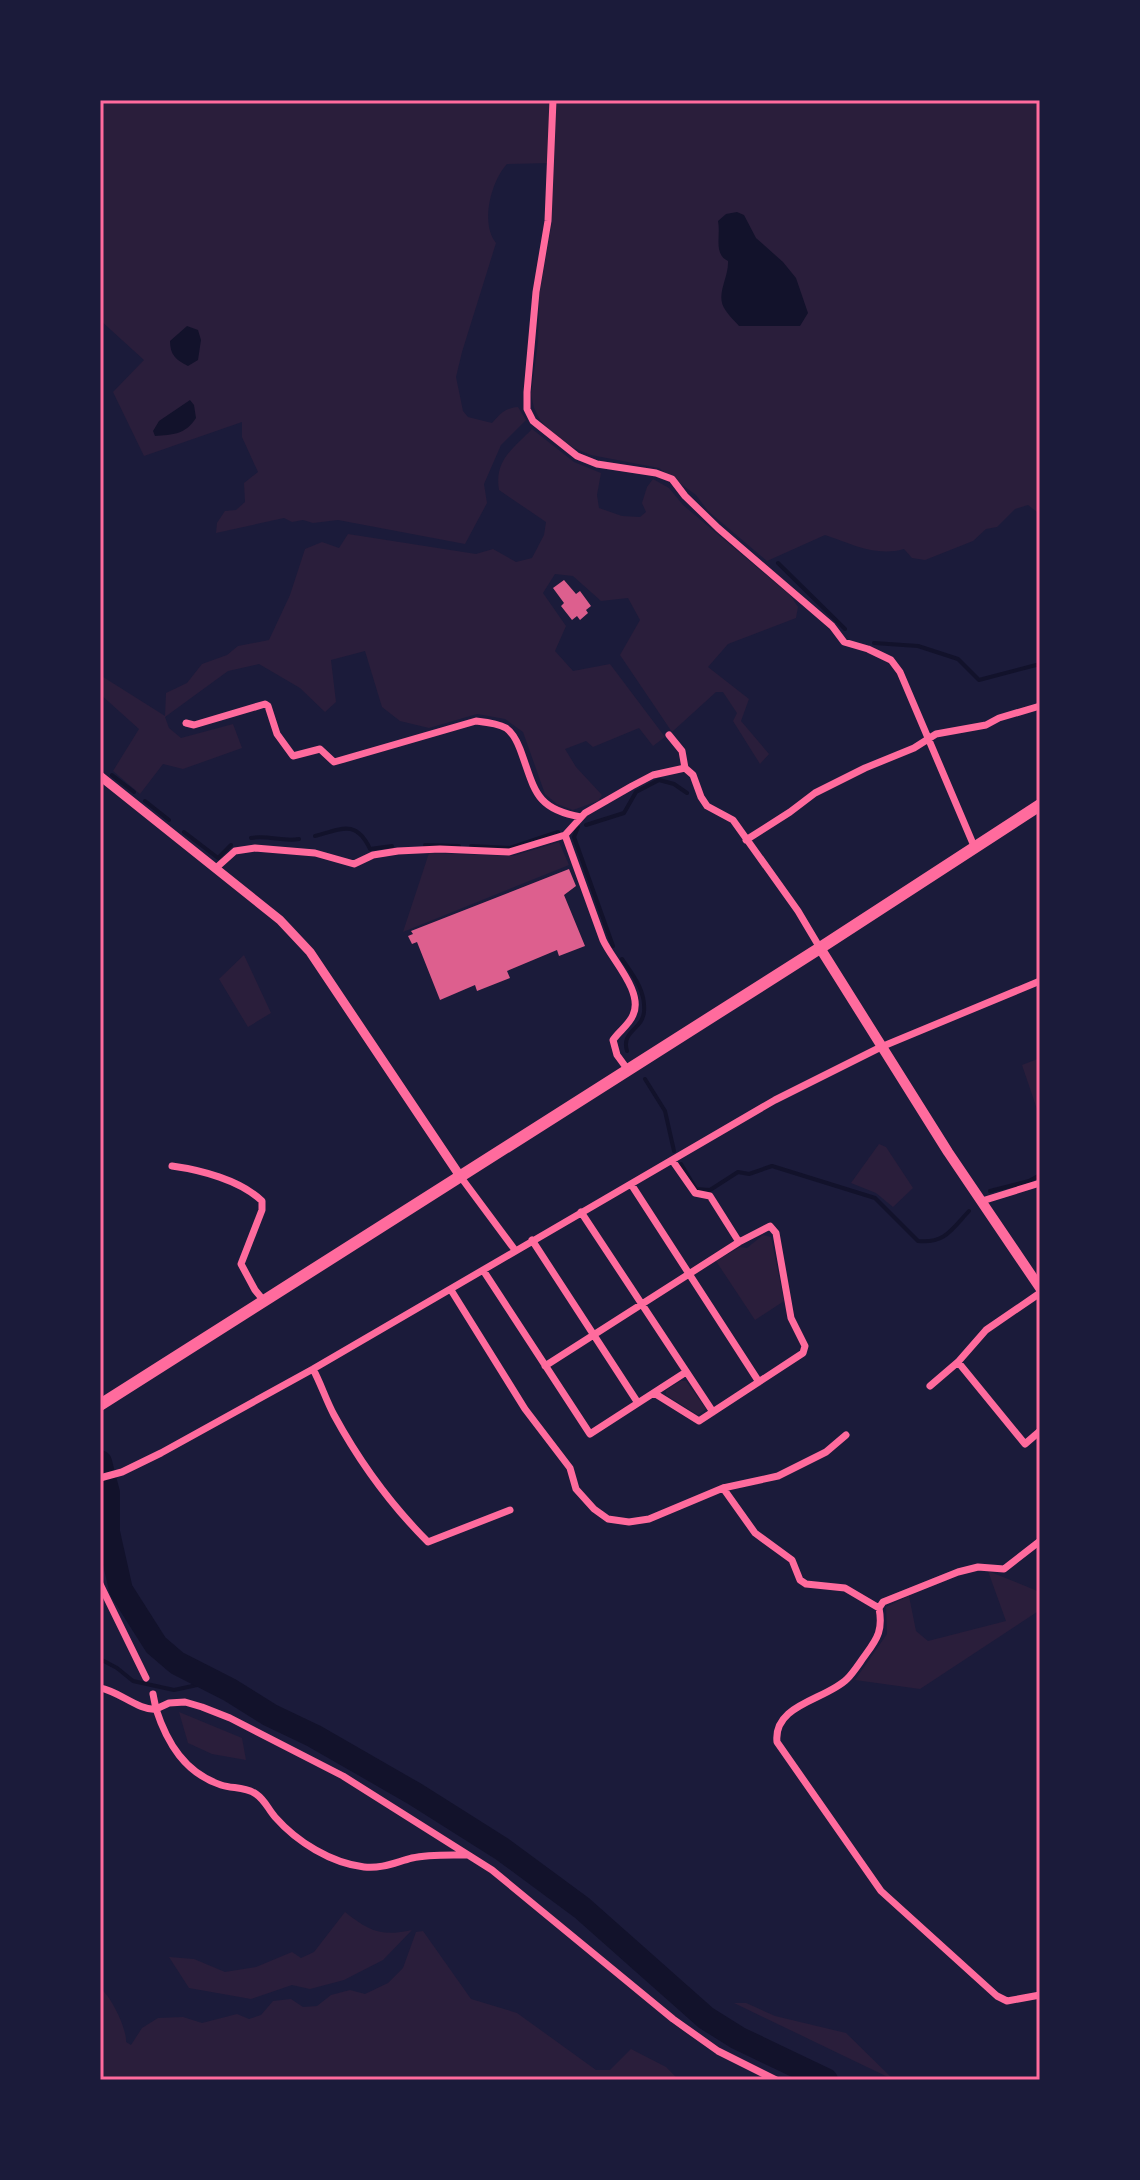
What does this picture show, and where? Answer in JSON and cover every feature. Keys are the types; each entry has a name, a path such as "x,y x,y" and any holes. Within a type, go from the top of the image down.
{"highway":[{"path":"102,1404 1040,805"}],"main road":[{"path":"820,948 1040,1290"}],"street":[{"path":"553,100 548,221 536,292 528,381 527,409 533,421 577,456 597,464 656,473 672,479 718,528 832,626 844,642 891,660 900,672 974,846"},
{"path":"186,723 194,725 265,704 277,734 293,756 320,749 334,762 476,721 492,723 507,729 517,740 540,799 559,814 581,817"},
{"path":"746,840 815,793 914,748 929,738 986,725 1040,706"},
{"path":"669,735 682,751 685,768 693,775 707,806 733,820 798,911 820,948"},
{"path":"216,868 235,851 255,848 315,853 354,864 373,855 398,851 509,852 565,835 581,817 653,775 685,768"},
{"path":"100,776 280,920 310,952 460,1176 515,1250"},
{"path":"565,835 603,940 629,983 636,1007 633,1016 613,1040 617,1055 628,1070"},
{"path":"100,1478 122,1472 313,1369 775,1100 881,1047 1040,981"},
{"path":"672,1160 695,1193 710,1196 739,1242"},
{"path":"172,1166 197,1169 253,1192 262,1201 262,1210 241,1264 264,1301"},
{"path":"982,1201 1040,1183"},
{"path":"631,1184 759,1382"},
{"path":"581,1212 713,1412"},
{"path":"545,1366 739,1242 770,1226 776,1233 791,1318 805,1346 803,1353 699,1421 654,1393"},
{"path":"532,1240 638,1403"},
{"path":"483,1270 590,1434 686,1372"},
{"path":"451,1290 525,1409 570,1468 576,1489 608,1519 629,1522 649,1519 723,1488 794,1470 837,1445 846,1435"},
{"path":"930,1386 958,1362 986,1330 1040,1290"},
{"path":"958,1362 1025,1444 1040,1431"},
{"path":"313,1369 333,1414 376,1481 428,1542 510,1510"},
{"path":"723,1488 755,1533 792,1560 800,1580 806,1584 845,1588 879,1608"},
{"path":"1040,1541 1004,1569 978,1567 958,1572 883,1602 879,1608 882,1623 879,1636 846,1680 785,1717 776,1732 777,1742 881,1891 997,1996 1007,2001 1040,1995"},
{"path":"100,1584 146,1678"},
{"path":"100,1688 127,1697 150,1710 169,1703 185,1702 230,1718 343,1776 492,1870 673,2019 718,2051 776,2080"},
{"path":"153,1694 164,1736 172,1749 199,1775 224,1787 239,1787 253,1792 294,1837 339,1860 364,1867 380,1867 415,1857 468,1855"}],"shaded area":[{"path":"100,100 1040,100 1040,520 1037,512 1028,505 1015,509 997,527 986,529 973,541 925,560 912,558 904,549 874,550 825,535 767,561 708,511 696,495 659,468 591,455 554,435 540,420 531,394 538,342 539,296 552,222 552,163 507,164 492,191 488,214 491,235 496,243 456,377 463,411 468,417 492,423 503,412 518,407 526,420 501,445 484,484 487,503 465,544 338,520 313,523 303,520 292,522 284,518 216,533 217,523 225,511 236,510 245,502 244,483 258,472 242,437 242,422 144,456 113,392 144,360 100,320"},
{"path":"737,212 744,215 756,238 796,278 808,313 800,326 739,326 723,305 721,299 728,261 719,249 718,221 726,214"},
{"path":"187,326 198,330 201,340 198,360 188,366 174,356 170,341"},
{"path":"190,400 196,418 192,423 178,433 155,436 153,431 159,421"},
{"path":"532,429 574,462 601,473 597,495 599,508 622,516 640,517 646,512 642,503 653,479 669,488 683,505 790,595 798,607 796,618 728,644 708,667 749,699 741,721 769,754 760,764 733,721 737,713 723,692 716,692 672,732 620,655 640,620 628,598 601,601 573,576 555,574 543,593 566,626 555,651 573,671 610,664 665,737 653,746 639,728 593,747 586,741 565,749 576,767 602,795 598,801 573,810 557,804 545,794 523,732 505,719 477,714 429,728 400,721 382,707 365,651 331,660 336,702 325,712 300,688 259,664 228,671 165,717 169,728 181,738 233,724 242,748 183,769 163,764 140,794 113,771 139,729 100,694 100,675 165,716 166,693 187,683 202,664 227,655 238,646 269,640 290,595 305,549 322,542 339,548 348,534 476,554 493,549 516,562 532,558 544,535 546,522 499,490 498,480 506,456"},
{"path":"559,842 569,865 403,932 429,853 513,856"},
{"path":"244,955 271,1013 248,1027 219,979"},
{"path":"1040,1058 1040,1118 1022,1065"},
{"path":"879,1144 886,1147 913,1188 893,1207 876,1193 851,1183"},
{"path":"763,1235 771,1237 784,1301 755,1320 716,1261 740,1247 747,1248"},
{"path":"686,1381 706,1409 698,1415 666,1395 666,1390"},
{"path":"988,1571 1040,1592 1040,1610 920,1689 855,1680 887,1634 886,1607 909,1596 916,1631 928,1641 1006,1621"},
{"path":"179,1712 242,1738 246,1760 212,1754 188,1743"},
{"path":"345,1912 376,1931 392,1933 412,1930 383,1960 344,1980 310,1989 292,1985 251,1999 189,1988 169,1957 194,1959 225,1972 256,1967 292,1952 301,1958 314,1952"},
{"path":"423,1931 471,1999 517,2013 596,2070 610,2070 631,2049 666,2067 679,2080 100,2080 100,1988 113,2005 124,2029 126,2042 131,2045 142,2028 158,2018 183,2017 202,2023 237,2014 249,2019 261,2015 273,2001 291,1999 303,2007 317,2006 331,1995 350,1990 365,1994 388,1983 403,1968 416,1932"},
{"path":"734,2003 746,2003 775,2016 846,2033 894,2080"}],"building":[{"path":"564,580 576,594 580,591 591,606 580,620 577,616 572,620 553,588"},
{"path":"569,869 576,886 564,895 585,946 559,956 557,950 507,971 510,978 477,991 475,985 440,1000 417,942 412,944 408,936 413,934 411,931"}],"waterway":[{"path":"778,563 845,629"},
{"path":"874,643 918,646 958,659 979,680 1040,664"},
{"path":"112,775 134,792"},
{"path":"586,825 624,813 636,792 659,780 674,784 687,793"},
{"path":"145,801 169,820"},
{"path":"578,827 574,837 613,946"},
{"path":"315,836 347,829 359,833 370,849 392,846"},
{"path":"184,832 218,858 231,845"},
{"path":"471,846 510,848 558,832"},
{"path":"251,838 299,839"},
{"path":"425,845 459,846"},
{"path":"622,959 638,984 644,1004 640,1023 627,1039 627,1051"},
{"path":"645,1079 665,1111 674,1151"},
{"path":"681,1164 696,1189 710,1190 738,1172 749,1174 772,1166 875,1198 918,1241 942,1238 969,1211"},
{"path":"990,1191 1040,1175"},
{"path":"100,1462 108,1493 108,1532 121,1590 156,1645 177,1663 314,1736 502,1849 582,1908 706,2018 738,2038 826,2080"},
{"path":"100,1659 133,1681 174,1690 211,1682"}]}
